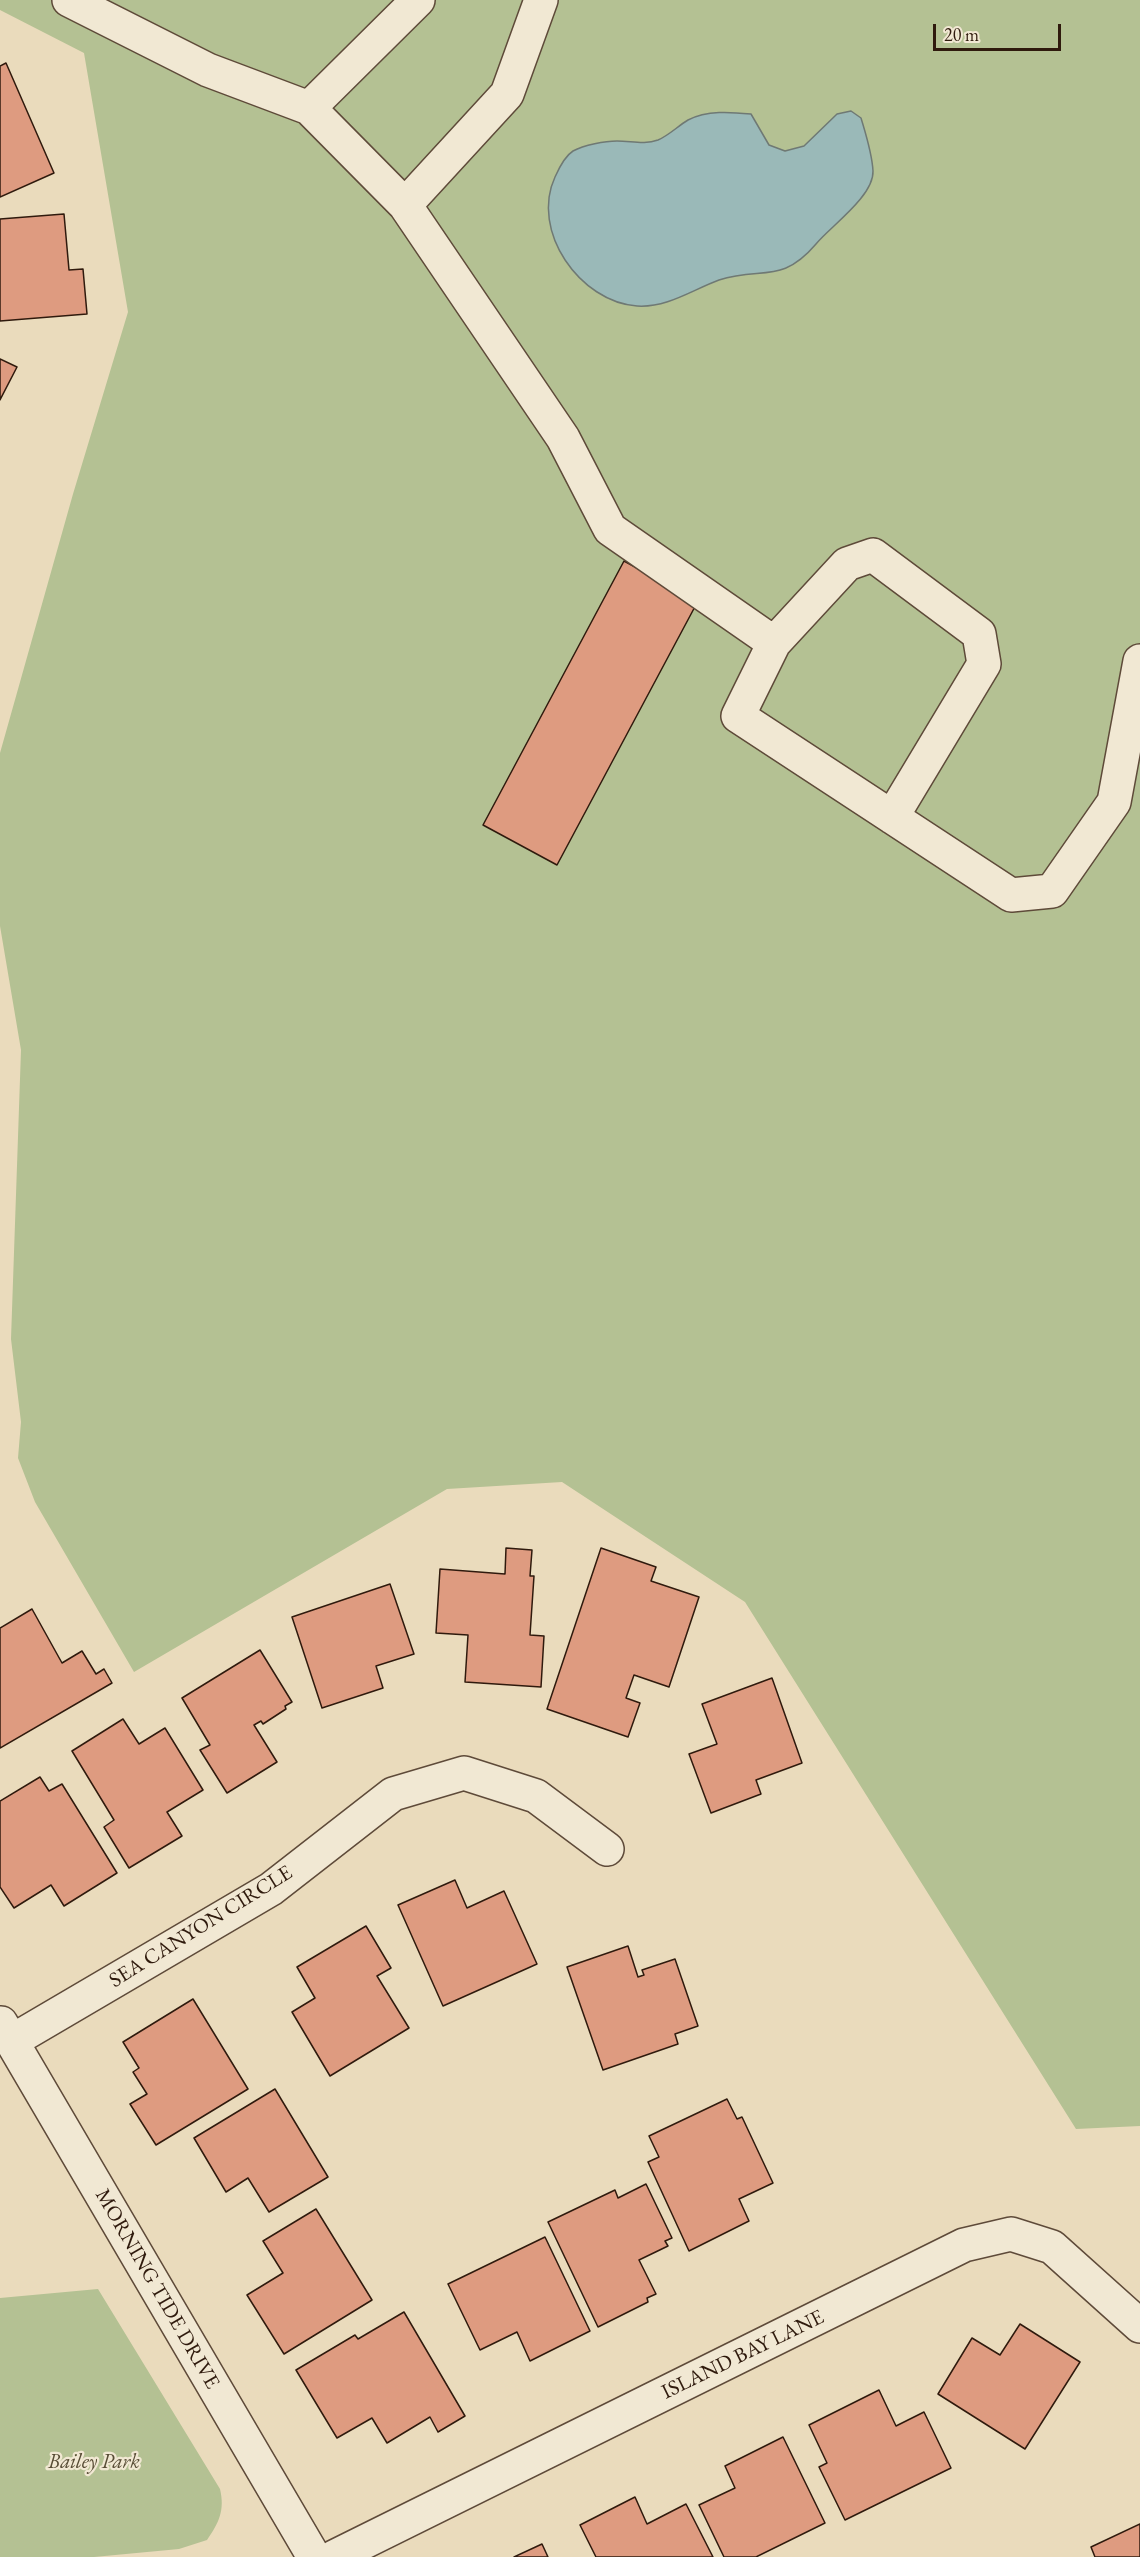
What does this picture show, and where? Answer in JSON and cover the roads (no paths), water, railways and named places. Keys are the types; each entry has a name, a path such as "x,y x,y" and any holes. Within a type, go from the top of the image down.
{"street":[{"path":"69,0 208,70 309,108 405,206 562,438 610,529 774,643"},
{"path":"309,108 418,0"},
{"path":"405,206 507,94 541,0"},
{"path":"892,817 984,663 979,634 873,555 847,564 774,643 738,716 892,817 1011,895 1052,891 1114,802 1140,661"},
{"name":"SEA CANYON CIRCLE","path":"6,2031 271,1889 393,1794 464,1773 536,1796 607,1849"},
{"name":"MORNING TIDE DRIVE","path":"6,2031 315,2557"},
{"name":"ISLAND BAY LANE","path":"334,2557 964,2245 1011,2234 1052,2247 1140,2326"}],"water":[{"path":"851,111 861,118 865,131 873,171 871,181 859,200 804,257 781,270 734,276 719,280 679,298 659,304 637,306 616,302 597,292 579,278 565,260 555,240 549,219 549,198 560,166 573,151 607,142 653,141 662,138 695,117 727,112 751,114 769,145 785,151 804,146 837,114"}],"park label":[{"name":"Bailey Park","path":"94,2462"}]}
